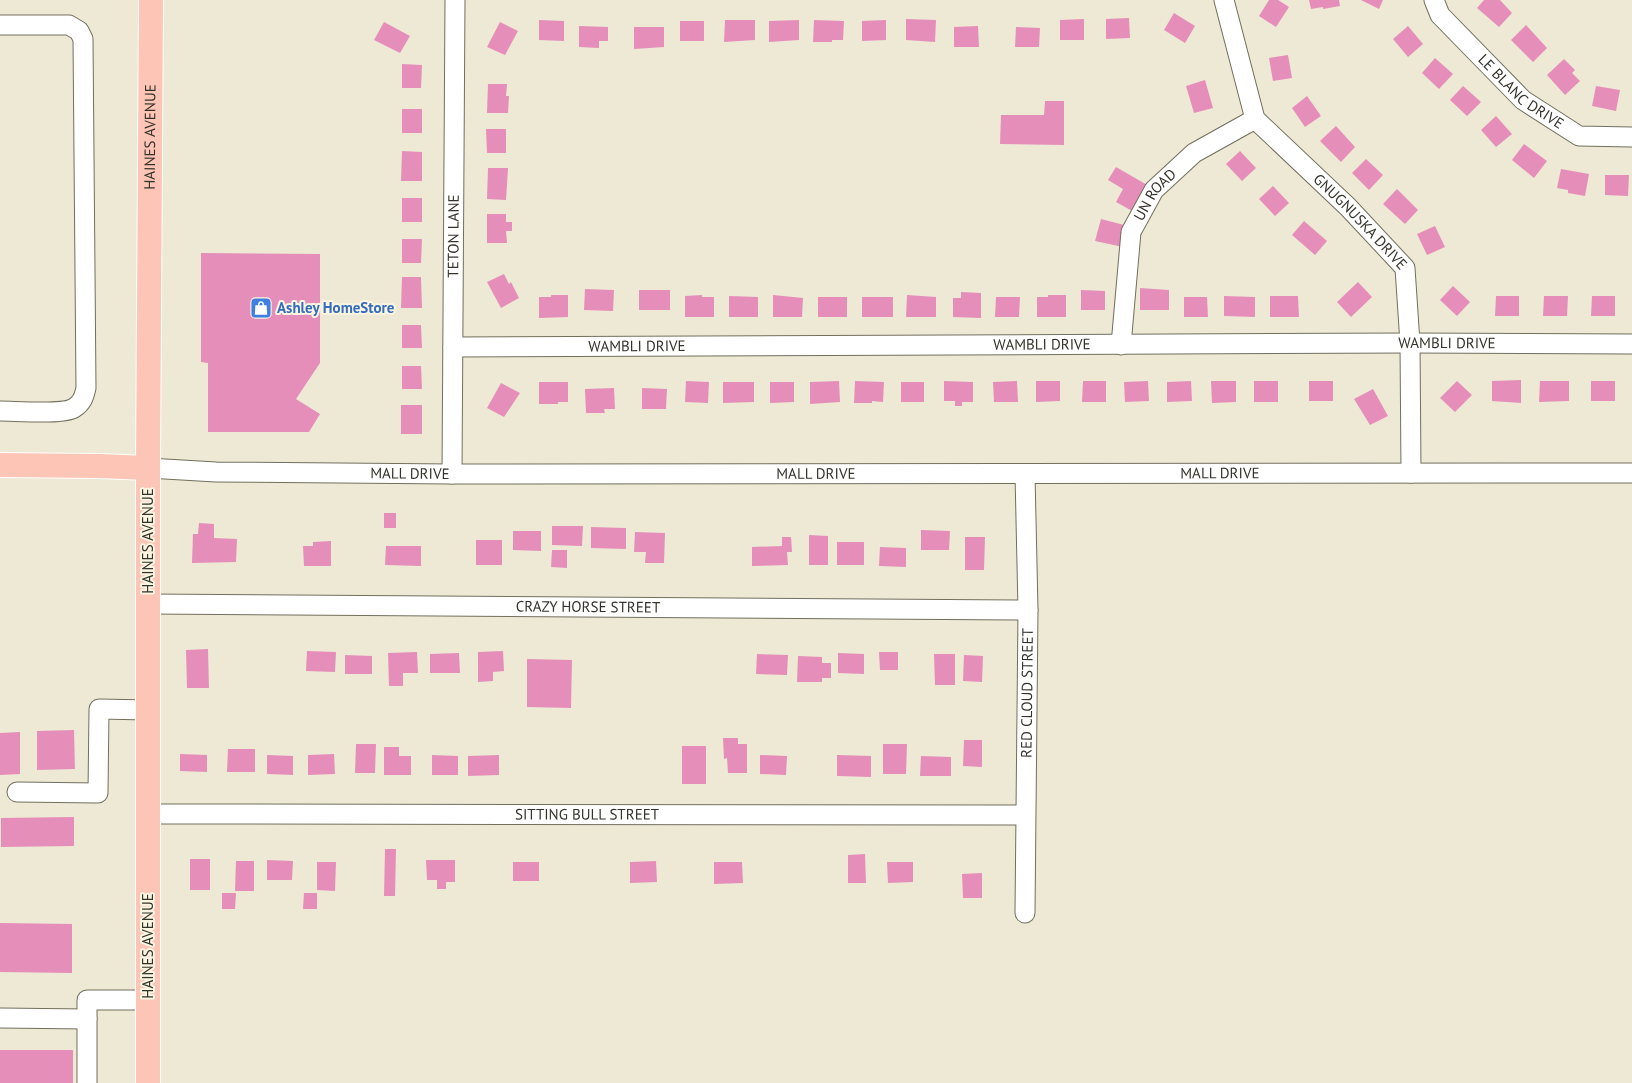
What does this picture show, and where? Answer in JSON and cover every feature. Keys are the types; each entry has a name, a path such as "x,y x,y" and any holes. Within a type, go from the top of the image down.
{"main road":[{"name":"HAINES AVENUE","path":"148,1083 148,468 151,0"},
{"name":"MALL DRIVE","path":"0,465 148,468"}],"street":[{"name":"TETON LANE","path":"452,474 455,0"},
{"path":"1224,0 1255,119"},
{"name":"LE BLANC DRIVE","path":"1434,0 1440,15 1523,100 1579,136 1632,137"},
{"path":"0,25 69,25 79,31 82,39 86,388 83,400 73,409 62,412 0,411"},
{"name":"GNUGNUSKA DRIVE","path":"1255,119 1348,207 1405,268 1410,343 1411,473"},
{"name":"UN ROAD","path":"1121,345 1131,232 1154,190 1194,153 1255,119"},
{"name":"WAMBLI DRIVE","path":"452,347 1410,343 1632,344"},
{"name":"MALL DRIVE","path":"148,468 216,472 452,474 1632,473"},
{"name":"RED CLOUD STREET","path":"1025,474 1028,610 1025,913"},
{"name":"CRAZY HORSE STREET","path":"148,604 1028,610"},
{"path":"17,792 98,793 99,710 148,710"},
{"name":"SITTING BULL STREET","path":"148,814 1025,816"},
{"path":"87,1083 87,1000 148,1000"},
{"path":"0,1018 87,1019"}],"building":[{"path":"1269,0 1278,0 1289,7 1276,27 1259,16"},
{"path":"1309,0 1339,0 1340,6 1311,9"},
{"path":"1361,0 1383,0 1379,9"},
{"path":"1484,0 1500,0 1512,13 1499,27 1477,8"},
{"path":"1174,13 1195,26 1185,43 1164,30"},
{"path":"1129,18 1130,38 1106,39 1106,19"},
{"path":"906,19 936,20 935,42 906,40"},
{"path":"1084,19 1084,40 1060,40 1060,20"},
{"path":"539,20 564,21 564,41 539,40"},
{"path":"725,20 755,20 755,40 724,42"},
{"path":"799,20 799,40 769,42 769,21"},
{"path":"814,20 844,21 843,40 813,42"},
{"path":"886,20 886,40 862,41 862,21"},
{"path":"680,21 704,21 704,41 680,41"},
{"path":"384,22 410,36 400,53 374,40"},
{"path":"500,22 518,31 505,55 487,47"},
{"path":"1526,25 1547,48 1533,62 1511,40"},
{"path":"579,26 608,27 608,41 599,41 599,48 579,47"},
{"path":"978,26 979,47 954,47 954,27"},
{"path":"1408,26 1423,44 1408,57 1393,39"},
{"path":"634,27 664,27 664,47 634,49"},
{"path":"1016,27 1040,28 1039,47 1015,47"},
{"path":"1288,55 1292,78 1273,81 1269,58"},
{"path":"1435,58 1453,74 1439,89 1422,73"},
{"path":"1564,59 1575,70 1572,73 1580,81 1565,95 1547,75"},
{"path":"402,64 422,65 421,88 402,88"},
{"path":"1205,80 1213,108 1194,113 1186,86"},
{"path":"488,84 507,84 506,96 509,96 508,113 487,113"},
{"path":"1463,86 1481,102 1467,116 1450,100"},
{"path":"1596,86 1620,90 1616,111 1592,106"},
{"path":"1307,96 1321,116 1305,127 1292,108"},
{"path":"1045,101 1064,101 1064,145 1000,144 1001,115 1044,115"},
{"path":"402,109 422,109 422,133 402,133"},
{"path":"1496,116 1512,134 1496,147 1481,130"},
{"path":"1336,126 1355,147 1341,162 1320,141"},
{"path":"486,129 506,129 506,153 487,153"},
{"path":"1524,144 1547,161 1534,178 1512,160"},
{"path":"402,151 422,152 422,181 401,181"},
{"path":"1240,151 1256,168 1242,181 1226,164"},
{"path":"1366,159 1383,175 1369,190 1352,173"},
{"path":"1116,167 1149,186 1134,212 1116,202 1123,189 1108,180"},
{"path":"488,168 508,168 506,200 487,199"},
{"path":"1561,169 1589,174 1585,196 1568,193 1568,190 1557,188"},
{"path":"1605,175 1629,175 1628,196 1605,195"},
{"path":"1273,186 1289,203 1275,216 1259,199"},
{"path":"1397,189 1418,210 1405,224 1383,204"},
{"path":"402,198 422,198 422,222 402,222"},
{"path":"487,214 506,214 506,222 512,222 512,231 506,231 507,243 487,243"},
{"path":"1101,219 1128,226 1123,247 1095,241"},
{"path":"1304,221 1327,241 1315,255 1292,235"},
{"path":"1435,226 1445,247 1427,255 1417,234"},
{"path":"402,239 422,239 421,263 402,263"},
{"name":"Ashley HomeStore","path":"201,253 320,254 320,363 296,399 320,414 309,432 208,432 208,363 201,362"},
{"path":"504,274 509,284 511,282 519,298 501,308 487,282"},
{"path":"402,277 421,277 422,308 401,308"},
{"path":"1358,282 1372,297 1351,317 1337,302"},
{"path":"1453,286 1470,302 1457,316 1440,300"},
{"path":"1140,288 1169,290 1169,310 1140,310"},
{"path":"585,289 614,290 613,311 584,310"},
{"path":"639,290 670,290 670,310 639,310"},
{"path":"1081,290 1105,291 1105,310 1081,310"},
{"path":"961,292 981,293 981,318 953,317 953,298 961,298"},
{"path":"551,295 568,295 568,317 539,318 539,297 551,297"},
{"path":"702,295 702,297 714,297 714,317 685,317 685,296"},
{"path":"773,295 803,298 802,317 773,317"},
{"path":"907,295 936,297 936,317 906,317"},
{"path":"1048,295 1066,295 1066,317 1037,317 1037,297 1048,297"},
{"path":"729,296 758,297 758,317 729,317"},
{"path":"1224,296 1255,297 1255,317 1224,316"},
{"path":"1270,296 1298,296 1299,317 1270,317"},
{"path":"1496,296 1519,296 1519,316 1495,316"},
{"path":"1544,296 1568,296 1567,316 1543,316"},
{"path":"1592,296 1615,296 1615,316 1591,316"},
{"path":"818,297 847,297 847,317 818,317"},
{"path":"862,297 893,297 893,317 862,317"},
{"path":"996,297 1020,297 1019,317 995,317"},
{"path":"1184,297 1207,297 1208,317 1184,317"},
{"path":"402,325 421,325 422,348 402,348"},
{"path":"402,366 421,366 422,389 402,389"},
{"path":"1521,380 1521,403 1492,401 1492,381"},
{"path":"686,381 709,382 708,403 685,402"},
{"path":"839,381 840,402 810,404 810,382"},
{"path":"855,381 884,382 883,402 854,403"},
{"path":"944,381 973,382 973,402 962,402 962,406 955,406 955,401 944,401"},
{"path":"1017,381 1018,402 994,402 993,382"},
{"path":"1036,381 1060,381 1060,401 1036,402"},
{"path":"1083,381 1106,381 1106,402 1082,402"},
{"path":"1148,381 1149,401 1125,402 1124,382"},
{"path":"1191,381 1192,401 1167,402 1167,382"},
{"path":"1211,381 1236,381 1236,402 1212,403"},
{"path":"1254,381 1278,381 1278,402 1254,402"},
{"path":"1309,381 1333,381 1333,401 1309,401"},
{"path":"1457,381 1472,395 1455,412 1440,398"},
{"path":"1540,381 1569,381 1569,401 1539,402"},
{"path":"1591,381 1615,381 1615,401 1591,401"},
{"path":"539,382 568,382 568,402 539,404"},
{"path":"723,382 754,382 754,402 723,403"},
{"path":"770,382 794,382 794,402 770,403"},
{"path":"901,382 924,382 924,402 901,402"},
{"path":"501,383 520,393 504,417 487,408"},
{"path":"614,388 615,409 604,409 605,413 586,413 585,389"},
{"path":"642,388 667,389 666,409 642,409"},
{"path":"1373,389 1388,416 1370,425 1354,399"},
{"path":"401,405 422,405 422,434 401,434"},
{"path":"384,513 396,513 396,528 384,528"},
{"path":"199,523 214,524 214,538 237,539 236,562 192,563 193,534 198,534"},
{"path":"552,526 583,526 582,546 552,545"},
{"path":"591,527 626,528 626,549 591,548"},
{"path":"921,530 950,531 949,550 921,550"},
{"path":"513,531 541,531 541,551 513,550"},
{"path":"635,532 665,533 664,563 645,563 646,552 634,552"},
{"path":"809,535 828,536 828,565 809,565"},
{"path":"782,537 791,537 792,552 787,552 788,565 752,566 752,547 782,546"},
{"path":"965,537 985,537 984,570 965,570"},
{"path":"476,540 502,540 502,565 476,565"},
{"path":"331,541 331,566 304,566 303,546 313,546 313,542"},
{"path":"837,542 864,542 864,565 837,565"},
{"path":"386,546 421,546 421,566 385,565"},
{"path":"880,547 906,548 906,567 879,566"},
{"path":"552,550 567,550 567,568 551,567"},
{"path":"208,649 209,688 187,688 186,650"},
{"path":"307,651 336,652 335,672 306,671"},
{"path":"503,651 504,671 493,672 493,681 478,682 478,652"},
{"path":"417,652 418,673 403,673 403,686 389,686 388,653"},
{"path":"879,652 898,652 898,670 880,670"},
{"path":"459,653 460,673 430,673 430,654"},
{"path":"838,653 864,654 864,674 838,673"},
{"path":"757,654 788,655 787,675 756,674"},
{"path":"934,654 955,654 955,685 935,685"},
{"path":"345,655 372,656 372,674 345,674"},
{"path":"964,655 983,656 982,682 963,681"},
{"path":"798,656 822,657 822,663 831,663 831,678 822,678 822,682 797,682"},
{"path":"527,659 572,660 571,708 527,707"},
{"path":"74,730 75,769 37,770 37,731"},
{"path":"20,732 20,774 0,775 0,733"},
{"path":"723,738 738,738 738,744 747,744 747,773 728,773 727,758 724,759"},
{"path":"964,740 982,740 982,767 963,766"},
{"path":"356,744 376,744 375,773 355,773"},
{"path":"883,744 907,744 906,774 883,774"},
{"path":"682,746 706,746 706,784 682,784"},
{"path":"384,747 399,747 399,756 411,756 411,775 384,775"},
{"path":"228,749 255,749 255,772 227,772"},
{"path":"180,754 207,755 207,772 180,771"},
{"path":"334,754 335,774 308,775 308,755"},
{"path":"267,755 293,756 293,775 267,774"},
{"path":"432,755 458,756 458,775 432,775"},
{"path":"499,755 499,775 468,776 468,756"},
{"path":"760,755 787,756 786,775 760,774"},
{"path":"837,755 871,756 871,777 837,776"},
{"path":"921,756 951,757 951,776 920,776"},
{"path":"74,817 74,846 1,847 1,818"},
{"path":"385,849 396,849 395,896 384,896"},
{"path":"865,854 866,883 848,883 848,855"},
{"path":"190,859 210,859 210,890 190,890"},
{"path":"267,860 293,861 292,880 267,880"},
{"path":"426,860 455,860 455,882 446,882 446,889 437,889 437,880 427,880"},
{"path":"236,861 254,861 254,891 235,891"},
{"path":"656,861 657,882 630,883 630,862"},
{"path":"317,862 336,862 335,891 317,890"},
{"path":"513,862 539,862 539,881 513,881"},
{"path":"714,862 742,862 743,883 714,884"},
{"path":"887,862 913,862 913,882 888,883"},
{"path":"982,873 982,898 963,898 962,874"},
{"path":"222,893 236,893 235,909 222,909"},
{"path":"304,893 317,893 317,909 303,909"},
{"path":"0,923 72,924 72,973 0,972"},
{"path":"0,1050 73,1050 73,1083 0,1083"}],"place":[{"name":"Ashley HomeStore","path":"261,308"}]}
